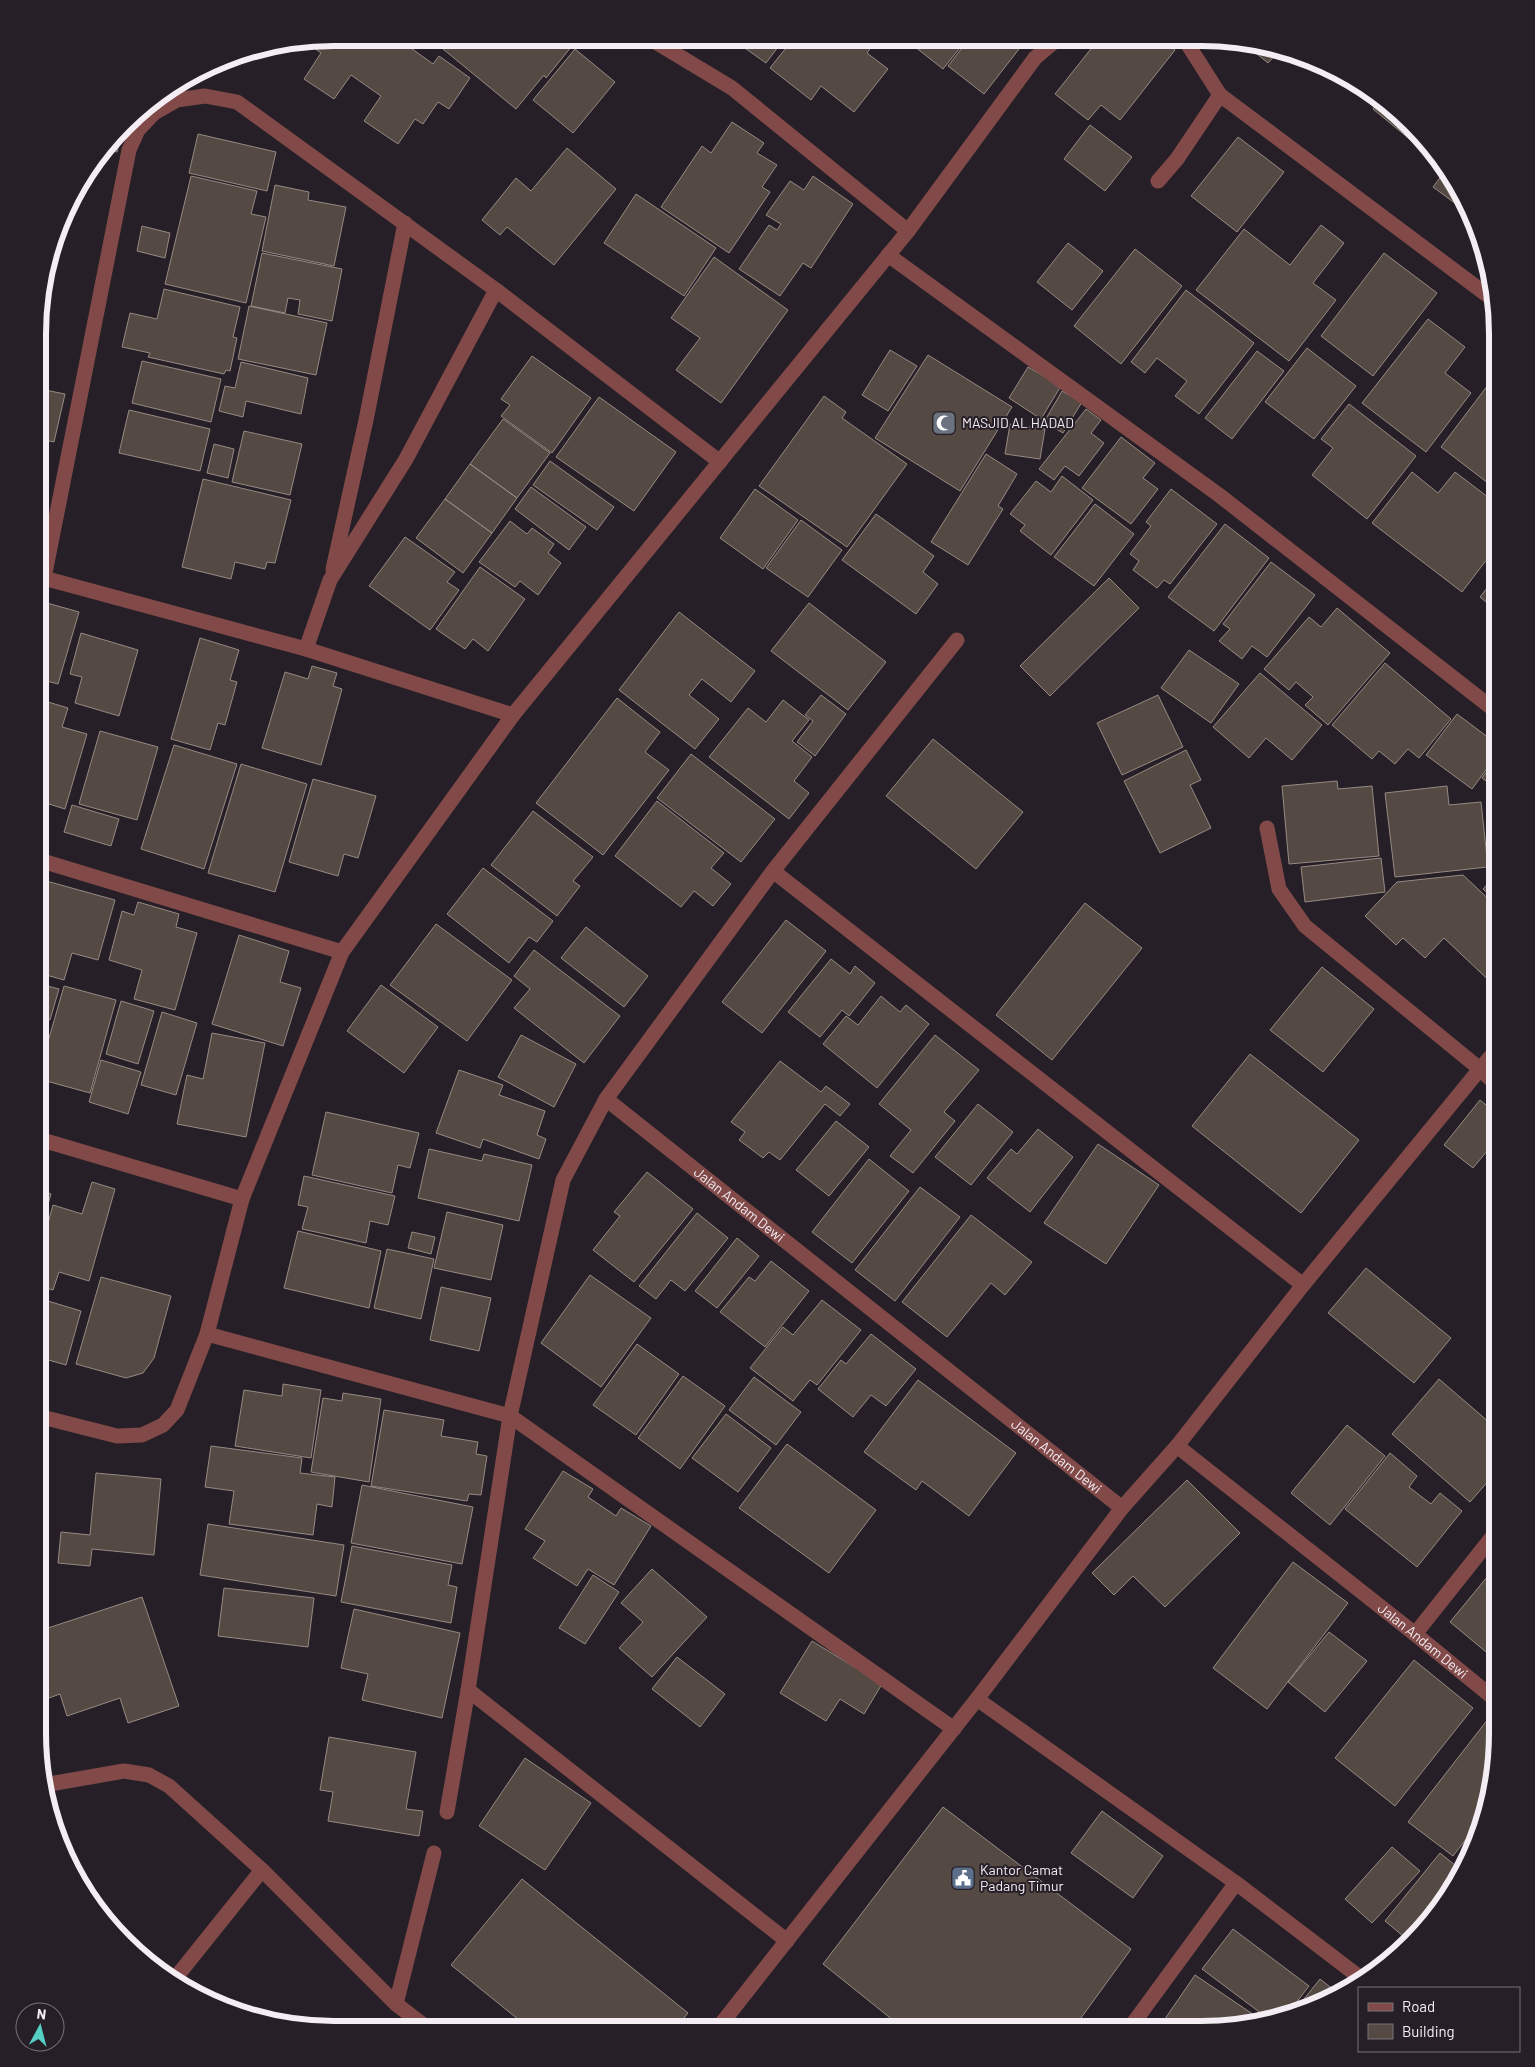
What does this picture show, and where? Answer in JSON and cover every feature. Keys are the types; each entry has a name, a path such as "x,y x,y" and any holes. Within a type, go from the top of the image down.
{"street":[{"path":"662,46 732,88 908,231"},
{"path":"46,1418 117,1436 142,1435 163,1425 177,1410 207,1334 242,1199 342,952 513,715 908,231 1035,58 1049,46"},
{"path":"1189,46 1220,95 1485,293"},
{"path":"1158,181 1178,158 1220,95"},
{"path":"46,558 129,150 138,130 154,113 177,100 205,96 237,102 496,290 720,462"},
{"path":"306,650 330,580 366,420 405,223"},
{"path":"888,255 1219,495 1489,706"},
{"path":"330,580 406,459 496,290"},
{"path":"46,579 306,650 513,715"},
{"path":"447,1812 468,1690 510,1416 564,1180 606,1100 773,871 957,640"},
{"path":"1267,828 1279,889 1305,926 1489,1077"},
{"path":"46,862 342,952"},
{"path":"773,871 1304,1285"},
{"path":"724,2021 977,1700 1122,1508 1177,1446 1304,1285 1489,1058"},
{"name":"Jalan Andam Dewi","path":"606,1100 1122,1508"},
{"path":"46,1142 242,1199"},
{"path":"207,1334 510,1416 954,1729"},
{"name":"Jalan Andam Dewi","path":"1177,1446 1489,1694"},
{"path":"1415,1634 1489,1541"},
{"path":"468,1690 787,1941"},
{"path":"977,1700 1236,1883 1356,1975"},
{"path":"51,1784 124,1770 149,1775 168,1786 262,1870 396,2004 417,2021"},
{"path":"396,2004 434,1853"},
{"path":"178,1975 262,1870"},
{"path":"1135,2021 1236,1883"}],"building":[{"path":"408,46 433,64 439,56 470,78 449,109 438,102 423,124 415,119 398,144 364,121 381,96 351,75 334,99 304,79 321,53 313,47"},
{"path":"445,46 572,46 546,78 544,75 516,109 443,49"},
{"path":"742,46 779,46 766,63"},
{"path":"787,46 872,46 867,53 888,69 854,112 821,86 811,100 770,68"},
{"path":"914,46 961,46 943,69"},
{"path":"964,46 1015,46 1019,49 984,94 948,66"},
{"path":"1093,46 1170,46 1175,50 1120,120 1101,105 1088,120 1055,94"},
{"path":"575,49 615,82 573,133 533,100"},
{"path":"1254,52 1275,56 1268,63"},
{"path":"1376,106 1414,141 1413,142 1373,109"},
{"path":"732,122 764,143 757,153 777,165 762,187 770,192 729,253 661,207 702,146 711,153"},
{"path":"1090,125 1132,157 1105,191 1064,159"},
{"path":"198,134 276,152 267,191 189,173"},
{"path":"1238,137 1284,172 1237,232 1191,196"},
{"path":"119,144 117,152 113,151"},
{"path":"567,148 616,189 554,265 507,227 500,235 482,220 516,178 531,191"},
{"path":"191,176 257,191 251,214 266,217 246,303 165,284"},
{"path":"813,176 853,204 811,268 803,263 780,296 739,269 769,225 777,230 781,224 766,215 790,181 804,190"},
{"path":"1441,176 1458,206 1433,187"},
{"path":"275,185 309,192 308,200 346,207 334,266 262,251"},
{"path":"636,194 716,248 684,296 604,243"},
{"path":"1321,225 1344,243 1313,283 1336,300 1289,361 1196,290 1244,229 1290,265"},
{"path":"142,226 170,233 165,258 137,251"},
{"path":"1068,243 1103,271 1072,310 1037,282"},
{"path":"1135,249 1182,286 1121,364 1074,326"},
{"path":"262,253 342,269 332,321 298,314 300,300 288,298 285,313 251,306"},
{"path":"1384,253 1437,293 1373,376 1321,336"},
{"path":"714,257 788,310 721,403 676,370 700,338 671,318"},
{"path":"164,289 240,307 233,337 237,338 230,371 226,370 224,374 148,357 150,353 122,347 130,313 157,319"},
{"path":"1186,290 1254,343 1199,414 1175,396 1187,381 1157,358 1145,373 1131,362"},
{"path":"249,306 327,323 316,375 238,359"},
{"path":"1428,319 1465,347 1445,373 1471,393 1426,452 1362,403"},
{"path":"1307,348 1356,386 1314,439 1265,402"},
{"path":"890,350 917,366 888,411 862,395"},
{"path":"1257,351 1284,371 1232,439 1205,418"},
{"name":"MASJID AL HADAD","path":"928,355 1012,407 960,491 875,438"},
{"path":"532,356 591,398 552,453 501,416 510,405 501,399"},
{"path":"142,361 221,379 211,422 132,403"},
{"path":"241,362 308,378 301,414 246,401 243,417 219,411 225,386 235,388"},
{"path":"1028,367 1061,386 1041,419 1009,398"},
{"path":"1489,384 1489,484 1441,447"},
{"path":"46,390 65,394 54,442 46,440"},
{"path":"1062,391 1082,402 1063,433 1044,422"},
{"path":"824,396 846,412 842,418 907,464 847,547 759,486"},
{"path":"599,397 676,452 634,511 556,457"},
{"path":"1349,404 1416,456 1367,519 1312,475 1333,448 1321,439"},
{"path":"1086,409 1101,420 1091,433 1104,443 1079,476 1065,466 1054,480 1039,469"},
{"path":"129,410 210,429 200,471 119,453"},
{"path":"503,419 550,453 517,498 470,464"},
{"path":"1010,424 1045,429 1040,459 1005,454"},
{"path":"244,431 302,444 290,495 232,482"},
{"path":"1121,437 1155,463 1143,478 1158,489 1131,524 1082,488"},
{"path":"214,444 234,449 228,478 207,473"},
{"path":"986,454 1017,474 998,506 1003,509 968,565 931,542"},
{"path":"550,461 614,507 597,530 533,485"},
{"path":"470,464 517,498 492,533 445,499"},
{"path":"1412,472 1438,493 1455,472 1489,498 1489,557 1462,592 1372,523"},
{"path":"1062,476 1093,500 1051,555 1020,531 1025,525 1010,514 1036,481 1051,492"},
{"path":"203,479 291,500 275,563 267,562 265,569 235,562 231,579 182,567"},
{"path":"531,487 586,527 569,550 515,509"},
{"path":"755,489 798,520 763,569 720,538"},
{"path":"1171,489 1217,524 1170,584 1164,580 1157,588 1133,570 1139,561 1130,554 1151,526 1146,522"},
{"path":"445,499 492,533 463,573 416,538"},
{"path":"1095,504 1134,534 1094,586 1054,557"},
{"path":"876,514 934,556 923,572 938,584 916,614 842,560"},
{"path":"801,520 842,550 808,597 766,568"},
{"path":"510,521 527,534 532,528 554,544 548,553 561,563 538,595 520,581 515,587 479,562"},
{"path":"1225,524 1269,558 1214,631 1168,597"},
{"path":"405,537 455,572 447,582 459,590 430,630 369,586"},
{"path":"1271,562 1315,595 1267,657 1252,646 1242,659 1219,641 1230,629 1223,624"},
{"path":"480,567 525,599 488,651 473,639 465,649 436,629"},
{"path":"1109,578 1139,608 1050,696 1020,666"},
{"path":"1489,585 1489,604 1480,597"},
{"path":"46,603 79,612 58,684 46,681"},
{"path":"809,603 886,662 848,710 771,651"},
{"path":"1337,608 1390,653 1328,725 1305,705 1313,697 1296,682 1289,690 1264,669 1309,617 1321,627"},
{"path":"679,612 755,671 731,702 702,679 689,695 719,719 695,749 619,690"},
{"path":"81,633 138,650 119,716 75,703 82,677 70,674"},
{"path":"200,638 239,650 230,680 237,682 225,725 218,723 210,750 171,739"},
{"path":"1189,650 1239,684 1211,723 1161,688"},
{"path":"1385,663 1451,719 1419,758 1408,749 1395,764 1379,751 1372,759 1332,725"},
{"path":"312,666 337,673 333,686 342,689 321,765 262,748 285,672 308,679"},
{"path":"1260,673 1322,725 1292,760 1266,738 1249,758 1213,727"},
{"path":"821,695 846,714 815,756 797,742 813,721 805,715"},
{"path":"1158,695 1183,747 1122,775 1097,723"},
{"path":"617,698 660,732 645,752 669,770 603,855 536,803"},
{"path":"783,700 809,720 792,741 812,757 794,781 809,793 789,819 709,757 748,708 766,722"},
{"path":"48,702 68,708 62,727 87,734 65,809 46,803 46,709"},
{"path":"1457,714 1489,738 1489,766 1472,789 1426,755"},
{"path":"100,731 158,747 137,820 79,804"},
{"path":"933,739 1023,812 976,869 886,796"},
{"path":"174,745 237,764 204,869 141,849"},
{"path":"1186,750 1201,780 1190,785 1211,828 1160,853 1124,781"},
{"path":"691,754 775,819 741,862 657,798"},
{"path":"241,764 307,784 275,892 208,873"},
{"path":"1489,769 1489,783 1482,778"},
{"path":"313,779 376,796 358,858 344,854 338,876 289,862"},
{"path":"1337,781 1338,789 1372,786 1379,856 1289,864 1282,786"},
{"path":"1447,786 1449,805 1481,802 1488,867 1395,877 1385,793"},
{"path":"657,801 724,853 711,868 731,884 713,906 694,891 681,907 615,856"},
{"path":"72,805 119,819 111,846 64,832"},
{"path":"533,811 593,857 573,881 580,886 557,916 491,865"},
{"path":"1381,858 1385,892 1305,902 1301,867"},
{"path":"483,868 553,921 537,942 529,937 509,963 447,914"},
{"path":"1463,875 1489,899 1489,980 1444,938 1425,958 1403,938 1396,945 1365,916 1397,882"},
{"path":"46,881 115,900 98,960 72,953 64,980 46,975"},
{"path":"1489,883 1489,895 1483,889"},
{"path":"138,902 179,914 176,927 197,933 175,1010 134,999 142,970 109,960 122,911 134,915"},
{"path":"1085,903 1142,948 1052,1060 996,1015"},
{"path":"786,920 826,951 762,1033 722,1002"},
{"path":"436,924 512,980 467,1041 390,985"},
{"path":"586,927 648,976 624,1007 561,958"},
{"path":"239,935 289,951 280,982 301,988 283,1046 212,1024"},
{"path":"534,950 620,1016 584,1063 514,1008 530,989 514,976"},
{"path":"831,959 850,974 855,966 875,983 849,1016 842,1010 820,1037 788,1012"},
{"path":"1322,967 1374,1009 1323,1072 1270,1030"},
{"path":"381,985 438,1027 404,1073 347,1031"},
{"path":"46,986 59,989 50,1020 46,1019"},
{"path":"64,986 116,1000 90,1093 46,1081 46,1049"},
{"path":"881,996 900,1012 906,1005 929,1024 877,1088 823,1044 846,1016 858,1025"},
{"path":"121,1001 154,1011 138,1064 106,1054"},
{"path":"162,1012 197,1023 176,1095 141,1085"},
{"path":"212,1033 265,1043 246,1137 177,1124 187,1075 203,1079"},
{"path":"521,1035 576,1064 554,1107 498,1077"},
{"path":"935,1035 979,1070 944,1112 955,1121 913,1173 890,1156 911,1130 879,1104"},
{"path":"1250,1054 1359,1140 1301,1213 1192,1126"},
{"path":"101,1060 141,1072 128,1114 89,1102"},
{"path":"780,1061 821,1092 826,1086 850,1104 840,1116 825,1104 780,1160 769,1152 763,1158 739,1140 745,1132 731,1122"},
{"path":"459,1070 503,1085 499,1095 545,1111 537,1135 546,1139 539,1159 483,1139 480,1148 436,1133"},
{"path":"1480,1100 1489,1107 1489,1149 1473,1168 1444,1145"},
{"path":"978,1104 1013,1132 971,1185 935,1157"},
{"path":"326,1112 419,1133 410,1168 398,1165 392,1193 312,1175"},
{"path":"836,1121 869,1147 829,1196 796,1170"},
{"path":"1038,1129 1073,1157 1030,1212 987,1178 1011,1149 1017,1154"},
{"path":"1098,1144 1159,1185 1106,1264 1044,1223"},
{"path":"429,1149 482,1161 484,1154 532,1165 519,1221 418,1198"},
{"path":"869,1159 909,1191 852,1263 812,1232"},
{"path":"647,1172 693,1209 634,1282 593,1250 620,1216 614,1212"},
{"path":"304,1176 395,1196 388,1225 370,1221 366,1243 302,1229 308,1207 298,1205"},
{"path":"92,1182 115,1189 89,1281 59,1272 53,1290 46,1288 46,1230 53,1205 82,1214"},
{"path":"920,1187 960,1217 895,1301 855,1270"},
{"path":"46,1192 51,1194 46,1211"},
{"path":"447,1212 503,1225 491,1280 434,1268"},
{"path":"697,1213 728,1238 685,1291 671,1280 656,1299 639,1286"},
{"path":"971,1215 1032,1262 1005,1295 991,1283 947,1337 902,1302"},
{"path":"298,1231 381,1251 369,1308 284,1288"},
{"path":"412,1232 435,1237 431,1254 408,1248"},
{"path":"737,1238 759,1256 717,1308 695,1291"},
{"path":"387,1249 434,1259 421,1319 374,1308"},
{"path":"771,1261 809,1291 765,1347 720,1312 749,1277 755,1281"},
{"path":"1366,1268 1451,1338 1414,1383 1328,1313"},
{"path":"590,1275 651,1318 601,1387 541,1343"},
{"path":"101,1277 171,1296 154,1358 143,1373 126,1378 76,1364"},
{"path":"441,1287 491,1298 479,1351 430,1340"},
{"path":"46,1300 81,1311 66,1365 46,1359"},
{"path":"822,1300 861,1330 817,1385 810,1380 793,1401 750,1368 783,1327 793,1335"},
{"path":"871,1334 916,1369 886,1406 871,1395 853,1417 818,1389 841,1360 846,1364"},
{"path":"637,1344 679,1374 636,1435 593,1405"},
{"path":"683,1376 725,1406 680,1469 638,1438"},
{"path":"754,1377 801,1412 776,1445 729,1410"},
{"path":"1439,1379 1489,1422 1489,1480 1470,1502 1392,1434"},
{"path":"918,1380 1016,1453 969,1516 922,1481 916,1490 864,1452"},
{"path":"283,1384 321,1390 311,1458 235,1446 244,1390 282,1396"},
{"path":"343,1393 381,1399 369,1482 311,1472 323,1398 342,1401"},
{"path":"384,1410 444,1420 441,1436 478,1442 476,1454 487,1456 481,1495 469,1494 467,1501 371,1486"},
{"path":"726,1414 771,1448 738,1492 692,1458"},
{"path":"1347,1425 1385,1456 1330,1525 1291,1493"},
{"path":"787,1444 876,1510 829,1573 739,1508"},
{"path":"211,1446 302,1458 300,1473 335,1477 332,1507 317,1504 313,1535 229,1524 234,1491 205,1487"},
{"path":"1390,1453 1417,1476 1409,1487 1431,1504 1440,1493 1462,1511 1417,1567 1345,1509"},
{"path":"563,1471 593,1489 588,1497 616,1516 621,1508 651,1526 614,1585 588,1569 577,1586 533,1558 545,1541 525,1529"},
{"path":"96,1473 161,1479 154,1555 92,1549 90,1566 58,1563 61,1532 90,1535"},
{"path":"1187,1480 1240,1533 1165,1607 1133,1576 1114,1595 1092,1573"},
{"path":"362,1485 473,1507 462,1564 351,1543"},
{"path":"208,1524 344,1545 336,1596 200,1575"},
{"path":"352,1546 452,1565 448,1585 457,1587 451,1623 341,1602"},
{"path":"1293,1562 1348,1603 1267,1709 1213,1668"},
{"path":"652,1569 707,1617 652,1677 619,1648 643,1622 621,1603"},
{"path":"593,1575 619,1592 585,1644 559,1628"},
{"path":"1489,1575 1489,1654 1450,1622"},
{"path":"224,1588 314,1598 308,1647 218,1636"},
{"path":"142,1597 179,1706 128,1723 120,1698 67,1716 60,1694 46,1699 46,1629"},
{"path":"354,1609 460,1633 442,1718 362,1700 368,1674 341,1668"},
{"path":"1329,1632 1367,1661 1325,1712 1288,1682"},
{"path":"812,1641 882,1684 864,1714 840,1699 826,1721 780,1693"},
{"path":"677,1657 725,1694 700,1727 652,1689"},
{"path":"1414,1660 1473,1708 1395,1806 1335,1758"},
{"path":"1489,1718 1486,1770 1479,1807 1470,1834 1453,1856 1408,1822"},
{"path":"329,1737 416,1752 406,1809 423,1811 419,1836 328,1821 333,1792 320,1790"},
{"path":"525,1758 591,1803 545,1870 479,1826"},
{"name":"Kantor Camat Padang Timur","path":"943,1807 1131,1949 1079,2021 894,2021 823,1964"},
{"path":"1102,1811 1163,1856 1133,1898 1071,1853"},
{"path":"1392,1847 1420,1871 1372,1923 1345,1899"},
{"path":"1440,1853 1456,1866 1429,1908 1404,1936 1385,1921"},
{"path":"522,1879 688,2013 682,2021 520,2021 451,1965"},
{"path":"1233,1929 1309,1986 1295,2004 1262,2014 1202,1969"},
{"path":"1195,1975 1255,2015 1219,2020 1163,2021"},
{"path":"1320,1979 1332,1989 1311,1999 1301,2002"}],"place":[{"name":"MASJID AL HADAD","path":"944,423"},
{"name":"Kantor Camat Padang Timur","path":"963,1878"}]}
